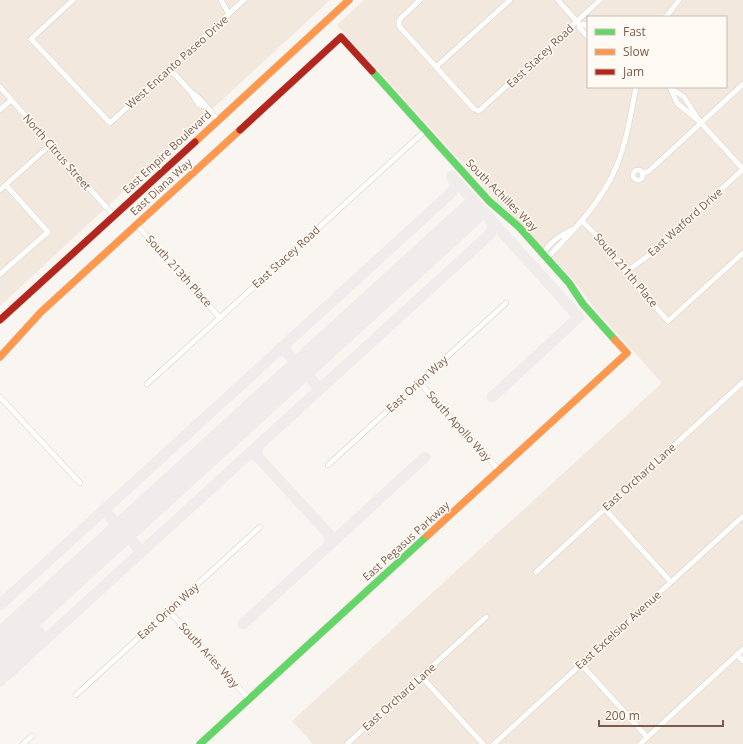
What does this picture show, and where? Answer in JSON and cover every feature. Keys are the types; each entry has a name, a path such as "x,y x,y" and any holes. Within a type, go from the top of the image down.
{"street":[{"name":"West Encanto Paseo Drive","path":"73,0 31,39 110,123 244,0"},
{"path":"221,0 229,14"},
{"name":"East Empire Boulevard","path":"0,320 349,0"},
{"path":"420,0 401,18 398,24 436,67 510,0"},
{"path":"558,0 579,23 579,27 587,36"},
{"name":"East Stacey Road","path":"436,67 474,109 479,111 579,23 600,0"},
{"path":"667,16 679,0"},
{"path":"579,23 584,24 587,27"},
{"name":"South Achilles Way","path":"341,37 489,201 513,221 544,255 569,283 583,304 627,353"},
{"name":"East Diana Way","path":"0,357 34,319 341,37"},
{"path":"169,68 198,99 200,105 205,107 218,120"},
{"path":"642,174 649,171 743,84"},
{"name":"North Citrus Street","path":"0,87 114,216"},
{"path":"544,255 550,255 567,239 573,229 582,221 601,197 617,165 623,149 636,88"},
{"path":"670,88 677,103 693,118 701,123"},
{"path":"670,88 684,97 701,123 743,169"},
{"path":"0,110 11,100"},
{"path":"680,105 685,100"},
{"name":"East Stacey Road","path":"147,384 426,130"},
{"path":"0,190 50,145"},
{"name":"East Watford Drive","path":"626,272 653,252 743,169"},
{"path":"0,274 48,232 6,185"},
{"name":"South 211th Place","path":"582,221 606,244 626,272 668,321 743,254"},
{"name":"South 213th Place","path":"137,225 220,318"},
{"name":"East Orion Way","path":"328,465 506,303"},
{"name":"East Pegasus Parkway","path":"200,744 627,353"},
{"name":"South Apollo Way","path":"419,382 499,470"},
{"name":"East Orchard Lane","path":"536,572 743,382"},
{"path":"0,397 80,483"},
{"path":"605,509 671,582"},
{"name":"East Excelsior Avenue","path":"494,744 742,517"},
{"name":"East Orion Way","path":"76,696 260,527"},
{"name":"South Aries Way","path":"169,611 249,699"},
{"name":"East Orchard Lane","path":"348,744 486,617"},
{"path":"640,744 743,649"},
{"path":"737,654 743,661"},
{"path":"580,664 647,737"},
{"path":"421,676 483,744"},
{"path":"23,744 32,736"}],"shaded area":[{"path":"0,0 330,0 0,306"},
{"path":"364,0 743,0 743,744 313,744 292,721 662,383 595,309 571,277 496,200 337,25"}],"taxiway":[{"path":"0,605 452,192 455,185 452,176"},
{"path":"452,177 579,317 492,397"},
{"path":"0,681 490,234 493,228 490,218"},
{"path":"282,347 320,389"},
{"path":"258,446 257,456 328,533 330,540 329,545"},
{"path":"243,624 425,457"},
{"path":"104,510 142,552"}],"runway":[{"path":"0,643 471,213"},
{"path":"0,666 32,637"}],"traffic: fast":[{"path":"372,71 489,201 519,227 569,283 583,304 615,340"},
{"path":"200,744 427,536"}],"traffic: slow":[{"path":"195,142 349,0"},
{"path":"0,357 41,312 240,130"},
{"path":"427,536 627,353 615,340"}],"traffic: jam":[{"path":"240,130 341,37 372,71"},
{"path":"0,320 195,142"}]}
